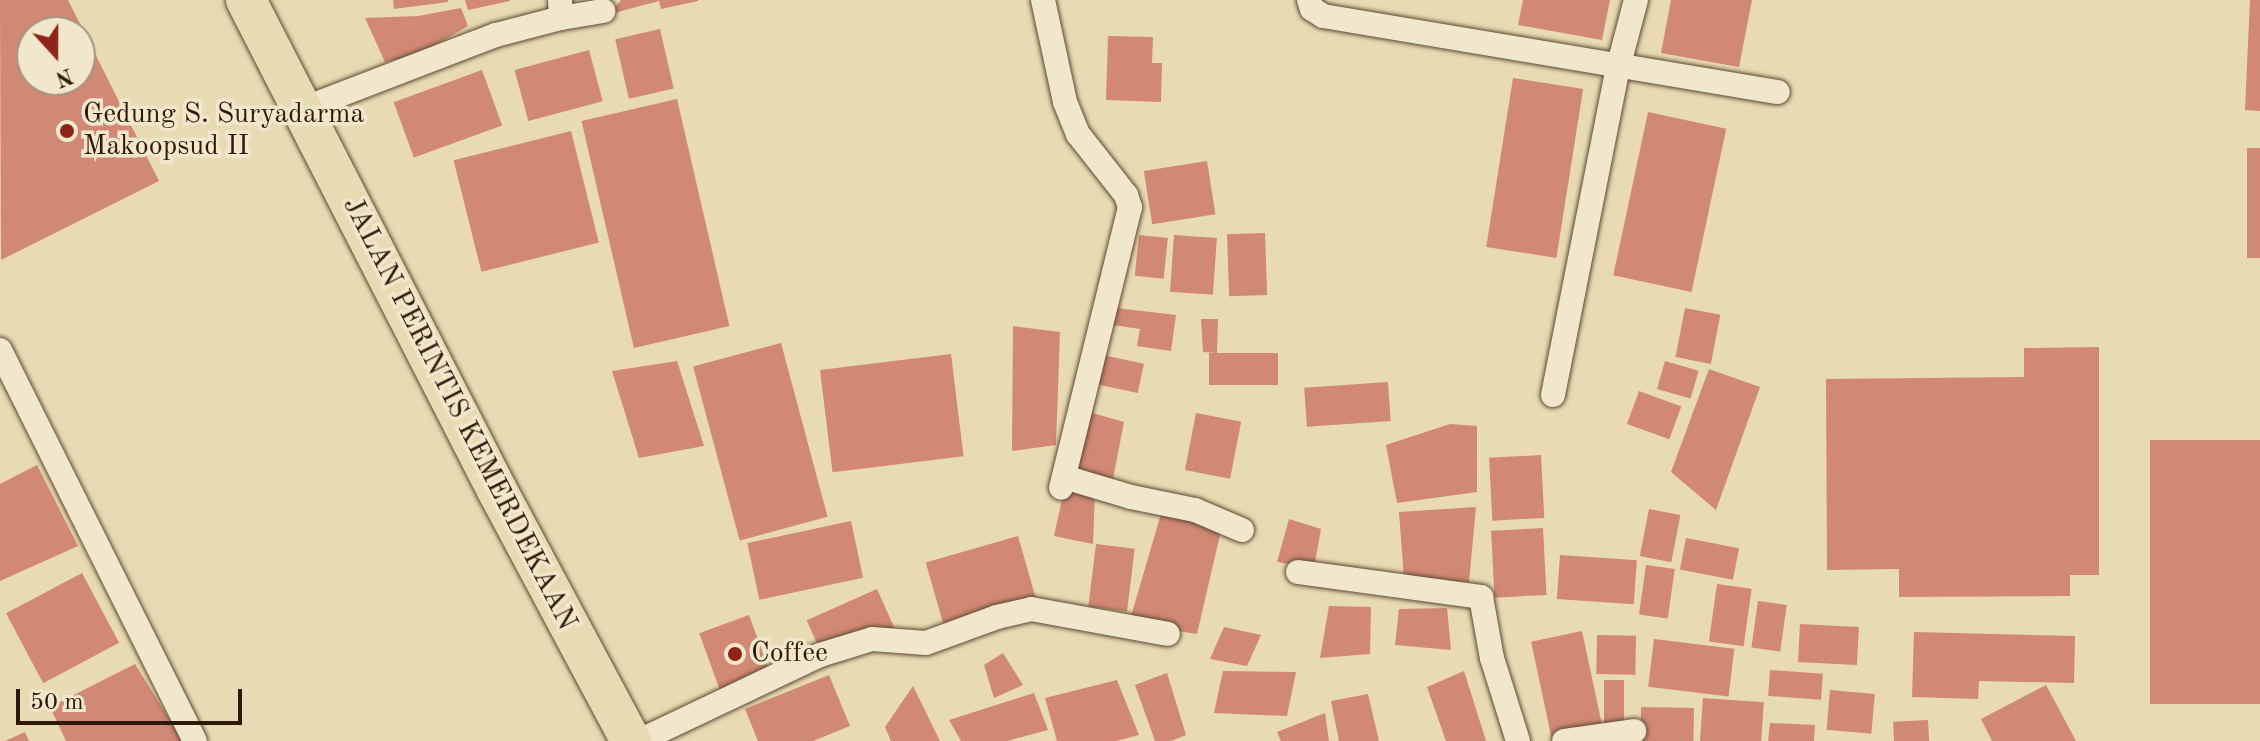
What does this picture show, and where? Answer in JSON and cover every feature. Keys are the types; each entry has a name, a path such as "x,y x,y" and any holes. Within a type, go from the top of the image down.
{"highway":[{"name":"JALAN PERINTIS KEMERDEKAAN","path":"246,0 389,283 631,741"}],"street":[{"path":"1043,0 1065,102 1078,134 1126,195 1130,207 1063,482 1195,510 1242,530"},
{"path":"1309,0 1312,9 1323,16 1618,68 1778,92"},
{"path":"1553,395 1618,68 1636,0"},
{"path":"303,109 560,9 603,11"},
{"path":"0,350 195,741"},
{"path":"1298,572 1481,597 1492,658 1518,741"},
{"path":"639,741 820,655 872,639 926,643 997,617 1031,609 1168,634"},
{"path":"1564,741 1634,731"}],"building":[{"name":"Gedung S. Suryadarma Makoopsud II","path":"0,0 68,0 76,16 16,16 16,96 96,96 96,56 159,181 1,260"},
{"path":"393,0 448,0 448,2 394,9"},
{"path":"465,0 509,0 510,1 468,10"},
{"path":"621,0 698,1 661,9 659,1 610,14"},
{"path":"1523,0 1610,0 1602,40 1518,25"},
{"path":"1671,0 1752,0 1739,67 1661,53"},
{"path":"2250,0 2260,0 2260,111 2245,110"},
{"path":"461,8 468,26 420,54 385,62 365,18 418,16"},
{"path":"660,29 674,88 629,99 615,39"},
{"path":"1108,36 1153,37 1152,63 1162,63 1161,102 1106,100"},
{"path":"589,50 603,101 528,121 515,70"},
{"path":"482,70 502,125 414,158 394,102"},
{"path":"1513,78 1583,89 1556,258 1486,247"},
{"path":"677,99 729,326 634,348 582,121"},
{"path":"1648,112 1726,129 1692,292 1613,275"},
{"path":"571,131 599,243 481,272 454,160"},
{"path":"2247,148 2260,148 2260,258 2247,258"},
{"path":"1207,161 1215,214 1152,224 1144,171"},
{"path":"1265,233 1267,295 1229,296 1227,234"},
{"path":"1139,235 1168,238 1164,279 1135,276"},
{"path":"1174,235 1217,238 1213,295 1170,292"},
{"path":"1108,307 1176,315 1171,351 1137,346 1140,329 1106,324"},
{"path":"1685,308 1720,315 1711,364 1675,357"},
{"path":"1201,319 1218,319 1217,353 1203,352"},
{"path":"1013,326 1060,332 1056,445 1012,451"},
{"path":"781,343 828,517 740,540 693,367"},
{"path":"2099,347 2099,575 2070,575 2070,596 1899,597 1899,569 1827,570 1826,379 2024,377 2024,348"},
{"path":"1209,353 1278,353 1278,385 1209,385"},
{"path":"951,354 964,456 833,472 820,370"},
{"path":"1098,354 1144,364 1138,393 1092,383"},
{"path":"677,361 704,446 639,458 612,371"},
{"path":"1665,361 1699,371 1691,399 1657,389"},
{"path":"1709,369 1760,387 1716,510 1671,472"},
{"path":"1388,382 1391,421 1307,427 1304,388"},
{"path":"1639,391 1681,406 1669,439 1627,424"},
{"path":"1089,412 1124,422 1112,484 1070,472"},
{"path":"1196,413 1241,422 1230,479 1185,470"},
{"path":"1450,424 1477,426 1477,492 1397,503 1386,445"},
{"path":"2150,440 2260,440 2260,704 2150,704"},
{"path":"1541,455 1544,518 1492,521 1489,458"},
{"path":"37,465 78,546 0,581 0,484"},
{"path":"1066,481 1095,493 1093,544 1054,536"},
{"path":"1163,507 1223,522 1197,634 1129,623"},
{"path":"1476,507 1469,582 1404,578 1399,512"},
{"path":"1649,509 1680,515 1671,562 1640,556"},
{"path":"1289,519 1321,529 1314,568 1277,562"},
{"path":"851,521 863,578 759,600 747,543"},
{"path":"1543,528 1547,595 1495,598 1491,531"},
{"path":"1018,536 1036,599 944,626 926,562"},
{"path":"1686,538 1739,548 1733,580 1680,569"},
{"path":"1096,544 1135,549 1127,611 1088,607"},
{"path":"1560,555 1637,560 1634,604 1557,599"},
{"path":"1646,565 1675,569 1668,619 1639,615"},
{"path":"82,573 119,643 43,683 6,613"},
{"path":"1717,584 1752,589 1744,646 1709,641"},
{"path":"877,589 894,627 824,659 807,620"},
{"path":"1758,601 1787,605 1780,652 1751,648"},
{"path":"1329,606 1371,607 1370,654 1320,658"},
{"path":"1447,608 1451,650 1395,645 1399,609"},
{"name":"Coffee","path":"749,615 771,675 721,693 699,633"},
{"path":"1800,624 1859,627 1857,665 1798,662"},
{"path":"1224,627 1261,635 1247,666 1210,659"},
{"path":"1582,631 1602,727 1552,738 1531,642"},
{"path":"1914,632 2075,636 2074,683 1979,681 1978,699 1912,697"},
{"path":"1597,635 1636,636 1635,675 1596,674"},
{"path":"1654,639 1734,649 1729,697 1648,687"},
{"path":"1003,653 1023,685 994,698 984,665"},
{"path":"135,664 183,741 66,741 50,707"},
{"path":"1770,670 1823,674 1821,700 1768,696"},
{"path":"1223,671 1296,672 1287,716 1214,713"},
{"path":"1464,671 1486,741 1446,741 1427,687"},
{"path":"1167,673 1186,735 1171,741 1155,741 1135,685"},
{"path":"829,675 850,726 813,741 758,741 745,709"},
{"path":"1117,680 1139,735 1116,741 1057,741 1045,698"},
{"path":"1604,680 1624,680 1624,726 1604,726"},
{"path":"2046,685 2076,741 1992,741 1981,719"},
{"path":"913,686 940,741 891,741 885,727"},
{"path":"1830,690 1875,694 1871,734 1827,730"},
{"path":"1034,693 1048,730 1007,741 961,741 949,720"},
{"path":"1368,694 1379,741 1339,741 1331,701"},
{"path":"1703,698 1764,702 1761,741 1700,741"},
{"path":"1641,707 1694,708 1693,741 1640,741"},
{"path":"1325,713 1329,741 1281,741 1277,732"},
{"path":"1928,720 1929,741 1894,741 1893,722"},
{"path":"1770,723 1815,725 1814,741 1768,741"},
{"path":"25,732 29,741 5,741"}],"place":[{"name":"Gedung S. Suryadarma Makoopsud II","path":"67,131"},
{"name":"Coffee","path":"735,654"}]}
